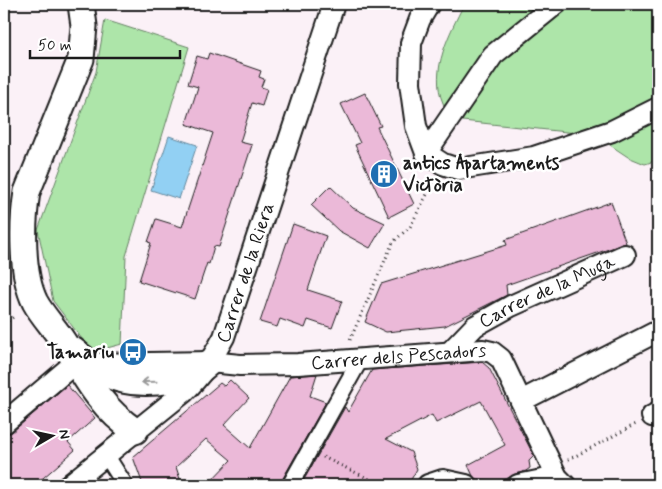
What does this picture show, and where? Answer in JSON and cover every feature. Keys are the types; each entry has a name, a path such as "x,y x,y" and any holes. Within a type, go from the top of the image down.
{"street":[{"path":"81,4 84,26 81,59 27,192 24,211 24,253 28,278 35,301 77,357 85,380 100,400 121,422 135,431"},
{"name":"Carrer de la Riera","path":"69,485 197,380 224,337 334,4"},
{"path":"429,4 420,19 411,43 410,82 416,126 426,152 443,164 458,169 534,157 612,131 658,108"},
{"path":"426,152 493,56 556,4"},
{"name":"Carrer de la Muga","path":"450,352 475,326 510,306 625,255"},
{"path":"522,401 658,331"},
{"name":"Carrer dels Pescadors","path":"210,362 298,364 450,352 484,350 492,352 501,359 558,477"},
{"path":"77,357 118,379 150,382 189,376 210,362"},
{"path":"4,423 77,357"},
{"path":"290,485 309,450 350,361"},
{"path":"106,454 125,485"},
{"path":"518,485 558,477"},
{"path":"428,485 443,480 466,485"}],"path":[{"path":"350,361 393,242 410,227 443,164"},
{"path":"558,477 655,414"},
{"path":"309,450 382,485"},
{"path":"364,485 368,478"}],"green space":[{"path":"464,4 658,4 658,160 645,164 628,157 595,135 453,120 443,103 438,78 443,52"},
{"path":"105,20 189,47 126,256 122,344 92,352 53,301 38,230 96,72"}],"water":[{"path":"169,136 197,145 179,199 151,190"}],"building":[{"path":"209,53 261,71 259,77 264,79 261,87 267,89 262,106 252,103 240,142 252,145 219,247 214,246 195,299 139,281 151,243 148,242 156,219 182,227 213,133 186,124 198,87 188,84 197,56 207,59"},
{"name":"antics Apartaments Victòria","path":"365,93 381,126 377,127 414,204 389,217 355,145 360,143 341,104"},
{"name":"antics Apartaments Victòria","path":"330,186 353,208 385,223 370,248 339,231 311,205"},
{"path":"611,202 626,243 506,285 507,295 445,326 386,332 365,322 381,284 507,245 505,240"},
{"path":"293,224 326,236 308,290 342,301 332,328 308,320 305,328 280,319 277,327 260,322"},
{"path":"482,362 489,368 534,456 529,461 530,468 526,471 515,474 499,483 498,481 476,479 473,476 468,465 505,445 481,401 436,423 432,415 386,439 411,452 417,469 408,485 301,485 345,407 348,412 372,370"},
{"path":"317,374 310,396 326,402 282,480 281,485 207,485 231,460 206,439 176,467 182,485 143,485 133,457 220,383 224,386 230,380 249,398 224,425 250,448 290,376"},
{"path":"67,385 95,418 68,442 75,450 35,485 4,485 4,435 12,432"}],"place":[{"name":"antics Apartaments Victòria","path":"384,174"},
{"name":"Tamariu","path":"133,352"}]}
